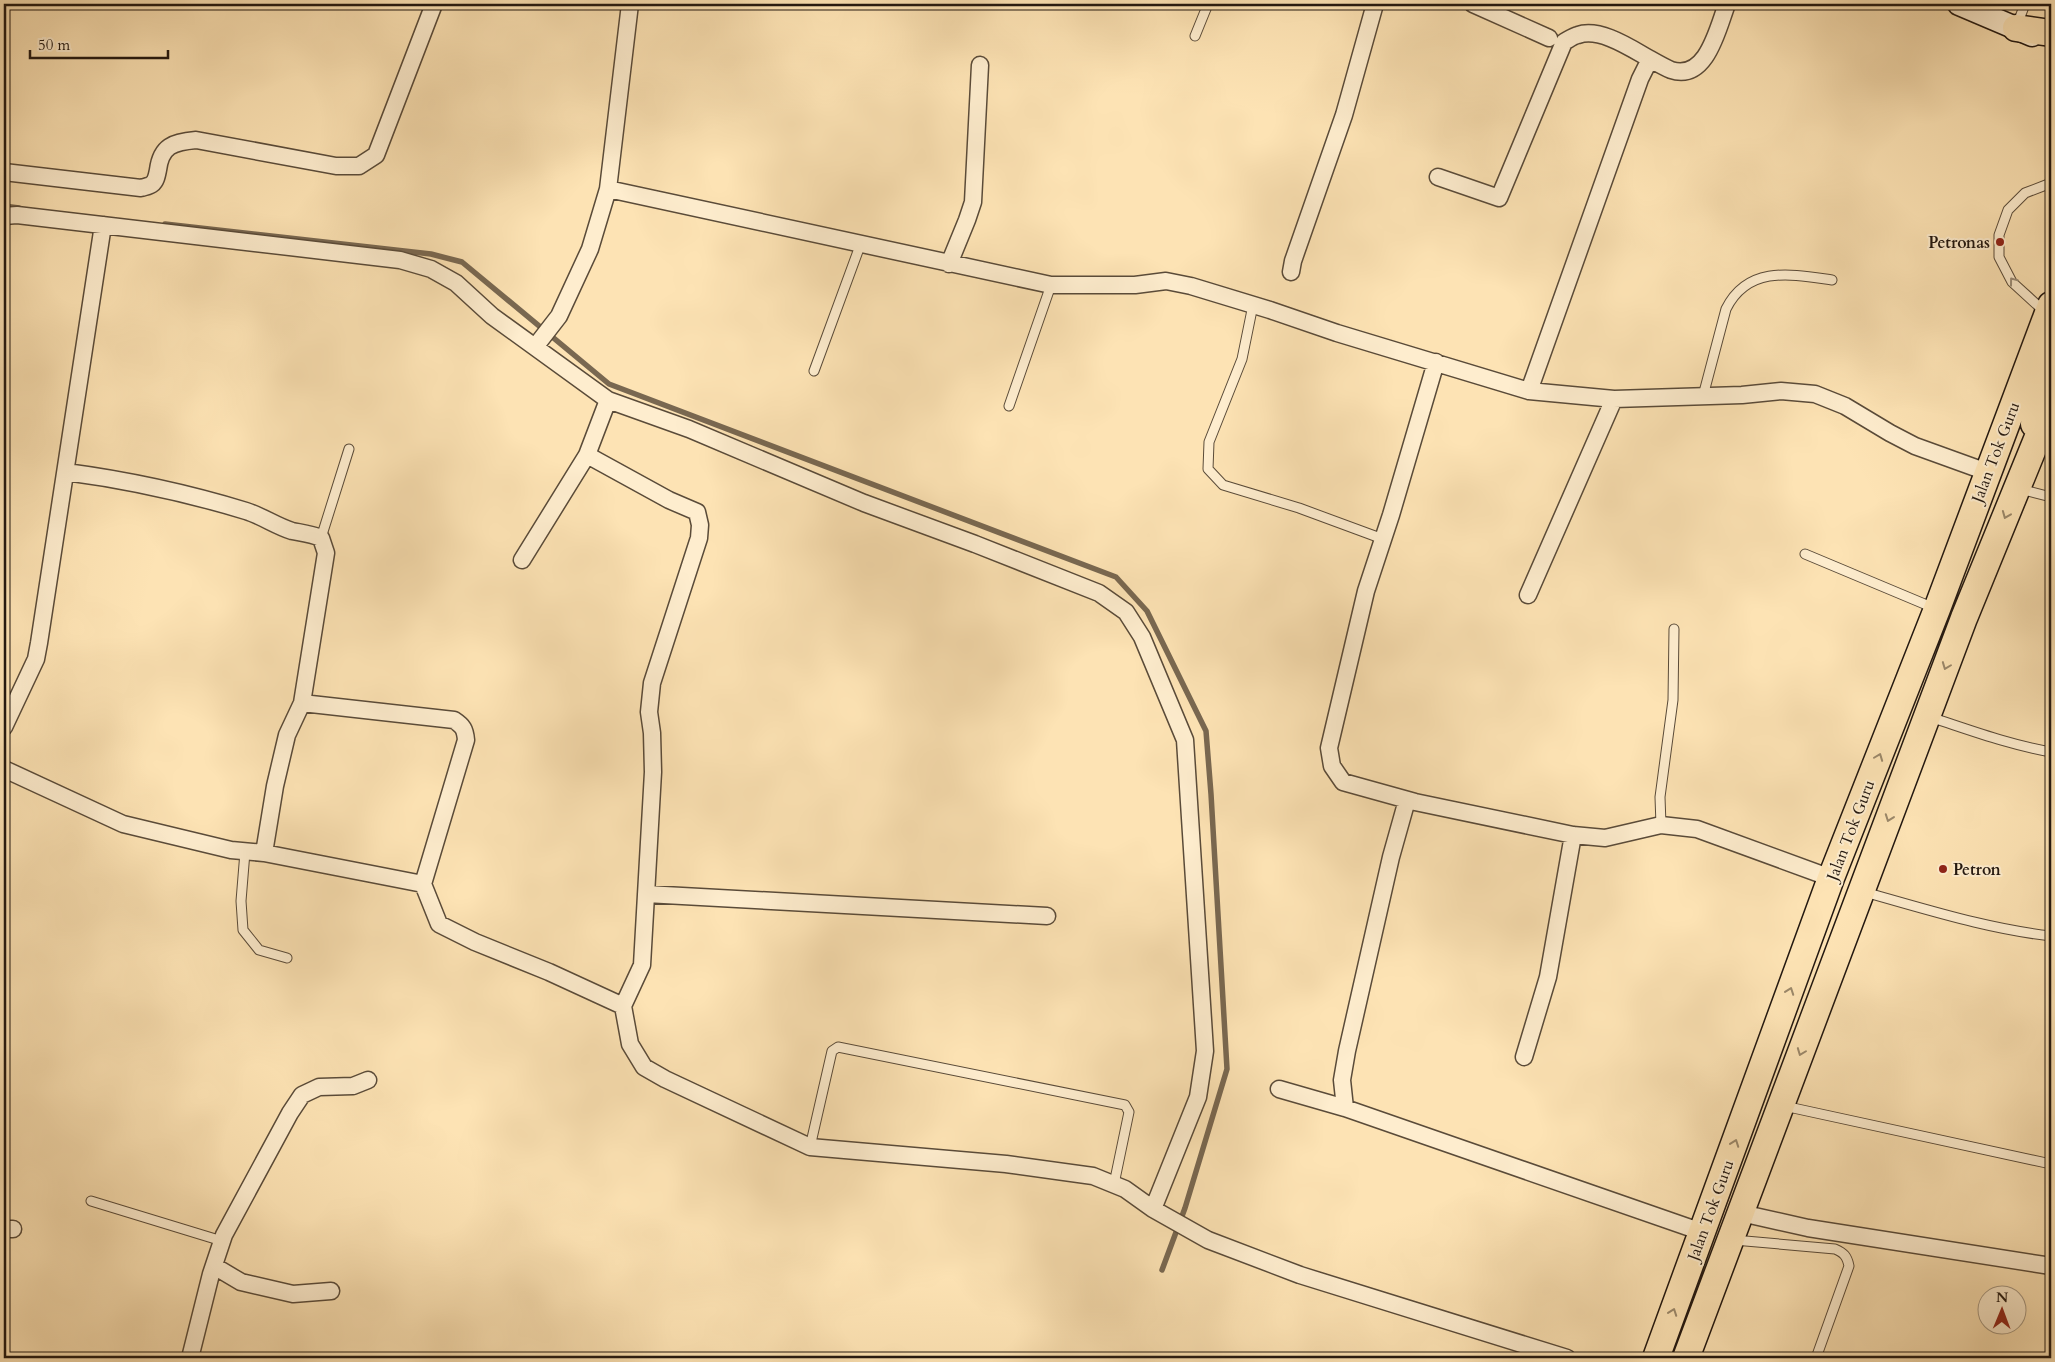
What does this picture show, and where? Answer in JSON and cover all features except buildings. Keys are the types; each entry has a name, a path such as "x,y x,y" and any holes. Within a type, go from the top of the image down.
{"main road":[{"path":"1959,4 2051,43"},
{"path":"2016,28 2051,33"},
{"name":"Jalan Tok Guru","path":"1656,1358 1831,878 1937,609 2049,310"},
{"path":"2017,488 2051,362"},
{"name":"Jalan Tok Guru","path":"1686,1358 1964,618 2051,405"}],"street":[{"path":"4,172 141,188 152,185 157,177 160,158 166,148 180,141 196,140 336,166 359,166 376,155 434,4"},
{"path":"538,343 559,316 590,249 608,189 630,4"},
{"path":"1291,272 1293,261 1344,115 1374,4"},
{"path":"1474,4 1549,38"},
{"path":"1438,177 1499,198 1564,42 1579,34 1598,34 1616,40 1650,60 1677,71 1688,69 1699,64 1707,56 1727,4"},
{"path":"1529,391 1637,88 1650,60"},
{"path":"949,264 968,220 973,202 980,65"},
{"path":"608,189 1051,285 1134,284 1166,281 1191,286 1337,333 1529,391 1614,399 1781,391 1815,394 1846,406 1915,446 1987,472"},
{"path":"4,216 17,215 400,260 431,269 456,283 492,316 538,343 608,400 689,429 864,503 1099,593 1126,612 1142,637 1185,740 1205,1051 1198,1097 1156,1211"},
{"path":"4,726 36,658 103,225"},
{"path":"1436,362 1366,591 1330,748 1332,766 1343,782 1406,800 1573,835 1605,838 1661,825 1698,829 1831,878"},
{"path":"1528,595 1614,399"},
{"path":"522,560 587,455 608,400"},
{"path":"587,455 669,500 697,512 700,525 699,538 652,683 649,712 652,732 653,772 642,965 623,1006 630,1044 644,1067 665,1079 810,1147 1046,1168 1093,1176 1125,1189 1156,1211 1208,1240 1300,1275 1567,1358"},
{"path":"66,472 112,478 173,491 248,512 292,531 309,533 321,538 326,553 302,703 287,735 275,786 264,852"},
{"path":"302,703 454,720 461,725 465,730 464,748 423,884 439,924 475,942 549,972 623,1006"},
{"path":"4,769 123,824 232,850 264,852 423,884"},
{"path":"1345,1108 1342,1080 1347,1051 1391,857 1406,800"},
{"path":"1524,1057 1548,977 1573,835"},
{"path":"646,894 1047,916"},
{"path":"190,1358 222,1241 290,1113 302,1095 319,1087 353,1086 368,1080"},
{"path":"1279,1089 1345,1108 1702,1232"},
{"path":"1741,1212 1808,1228 2051,1266"},
{"path":"214,1266 241,1282 292,1294 331,1292"}],"lane":[{"path":"1196,36 1208,4"},
{"path":"2016,28 2025,4"},
{"path":"2049,310 2012,282 1999,257 1999,236 2008,210 2025,193 2051,183"},
{"path":"814,371 861,243"},
{"path":"1703,396 1726,309 1732,296 1744,285 1763,277 1784,275 1832,280"},
{"path":"1009,406 1051,285"},
{"path":"1253,305 1242,359 1209,442 1208,469 1223,485 1299,508 1383,539"},
{"path":"321,538 348,449"},
{"path":"2017,488 2051,497"},
{"path":"1805,554 1937,609"},
{"path":"1661,825 1660,798 1673,700 1674,629"},
{"path":"1927,716 1986,736 2032,749 2051,752"},
{"path":"245,852 241,901 243,930 259,950 287,958"},
{"path":"1862,891 1967,920 2026,933 2051,936"},
{"path":"810,1147 832,1051 838,1047 1125,1105 1129,1112 1114,1184"},
{"path":"1781,1105 2051,1164"},
{"path":"90,1200 222,1241"},
{"path":"1731,1240 1835,1249 1843,1252 1849,1266 1816,1358"}],"waterway":[{"path":"4,206 19,208"},
{"path":"165,224 431,254 462,262 609,384 1116,577 1147,611 1206,731 1211,794 1227,1069 1185,1208 1162,1270"}],"place":[{"name":"Petronas","path":"2000,242"},
{"name":"Petron","path":"1943,869"}]}
